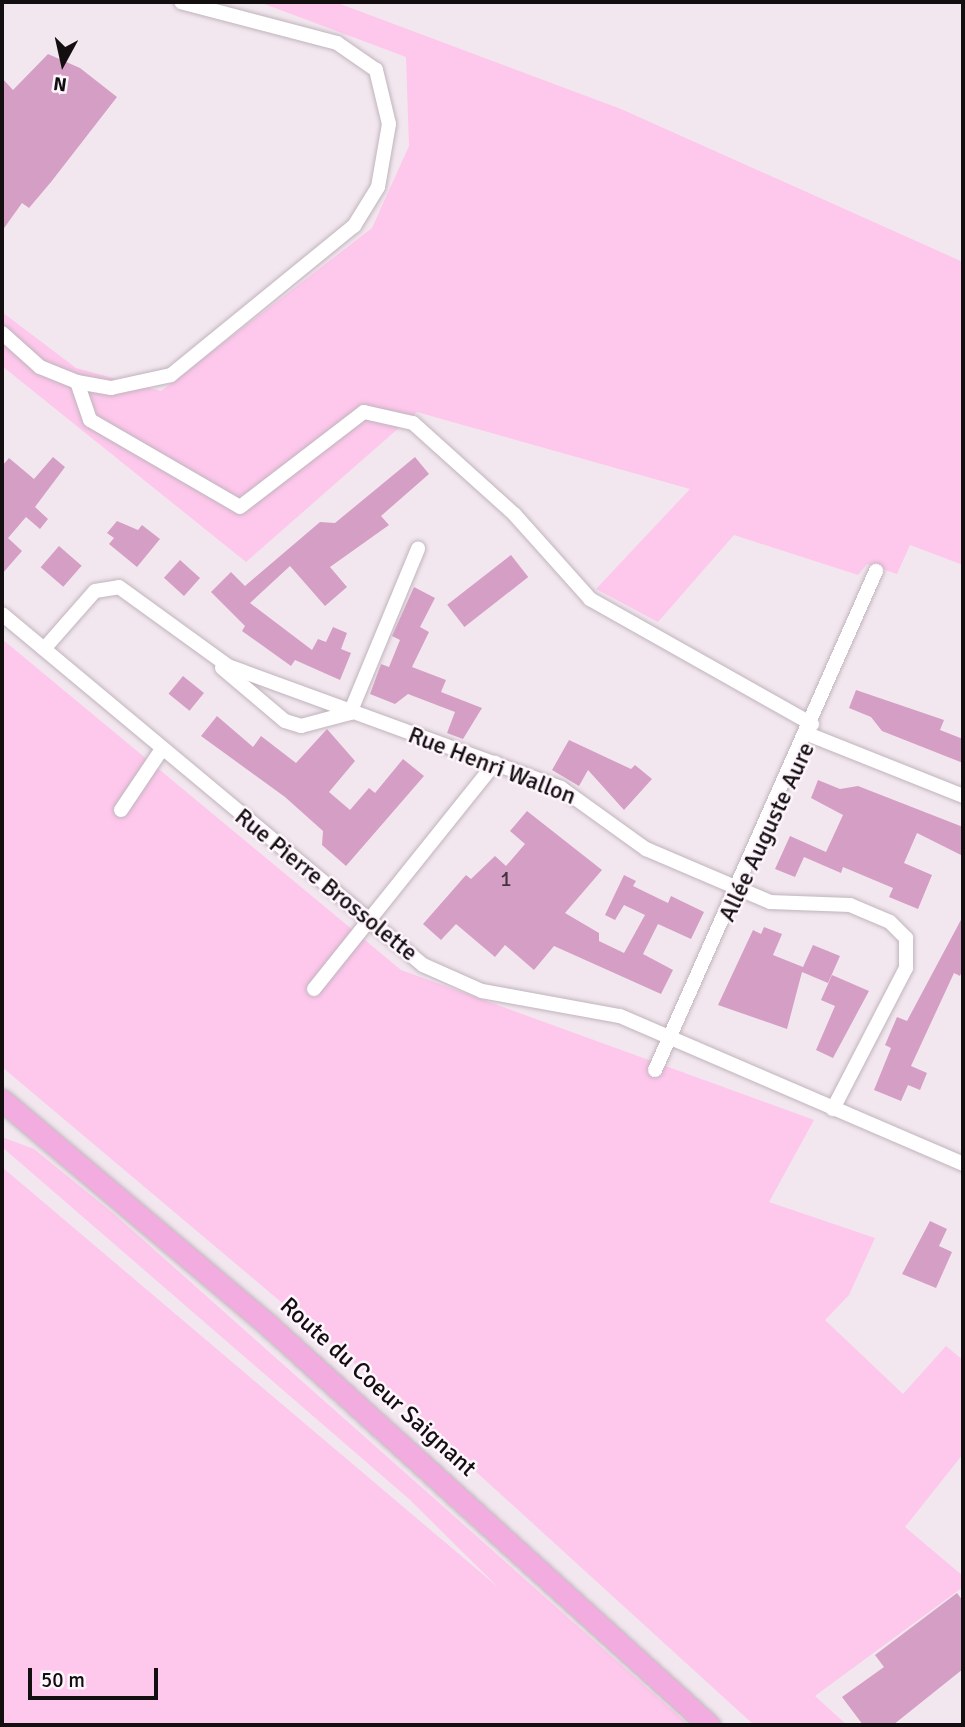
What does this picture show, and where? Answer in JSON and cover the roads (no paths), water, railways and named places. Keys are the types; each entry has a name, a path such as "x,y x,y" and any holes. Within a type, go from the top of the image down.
{"main road":[{"name":"Route du Coeur Saignant","path":"2,1100 265,1322 709,1725"}],"street":[{"path":"2,333 40,367 77,382 111,388 142,383 190,364 354,226 378,187 389,124 376,70 337,43 181,2"},
{"path":"77,382 90,420 240,507 364,412 412,423 515,515 590,598 810,729 876,571"},
{"path":"205,654 285,721 301,726 350,713 418,549"},
{"name":"Rue Henri Wallon","path":"44,649 95,591 119,587 205,654 350,713 495,763 576,796 646,849 784,905 850,905 890,922 906,938 906,968 834,1109"},
{"name":"Rue Pierre Brossolette","path":"2,614 368,923 447,978 495,993 620,1016 963,1164"},
{"name":"Allée Auguste Aure","path":"655,1070 740,889 810,729 963,796"},
{"path":"121,810 162,749"},
{"path":"314,989 495,763"}]}
